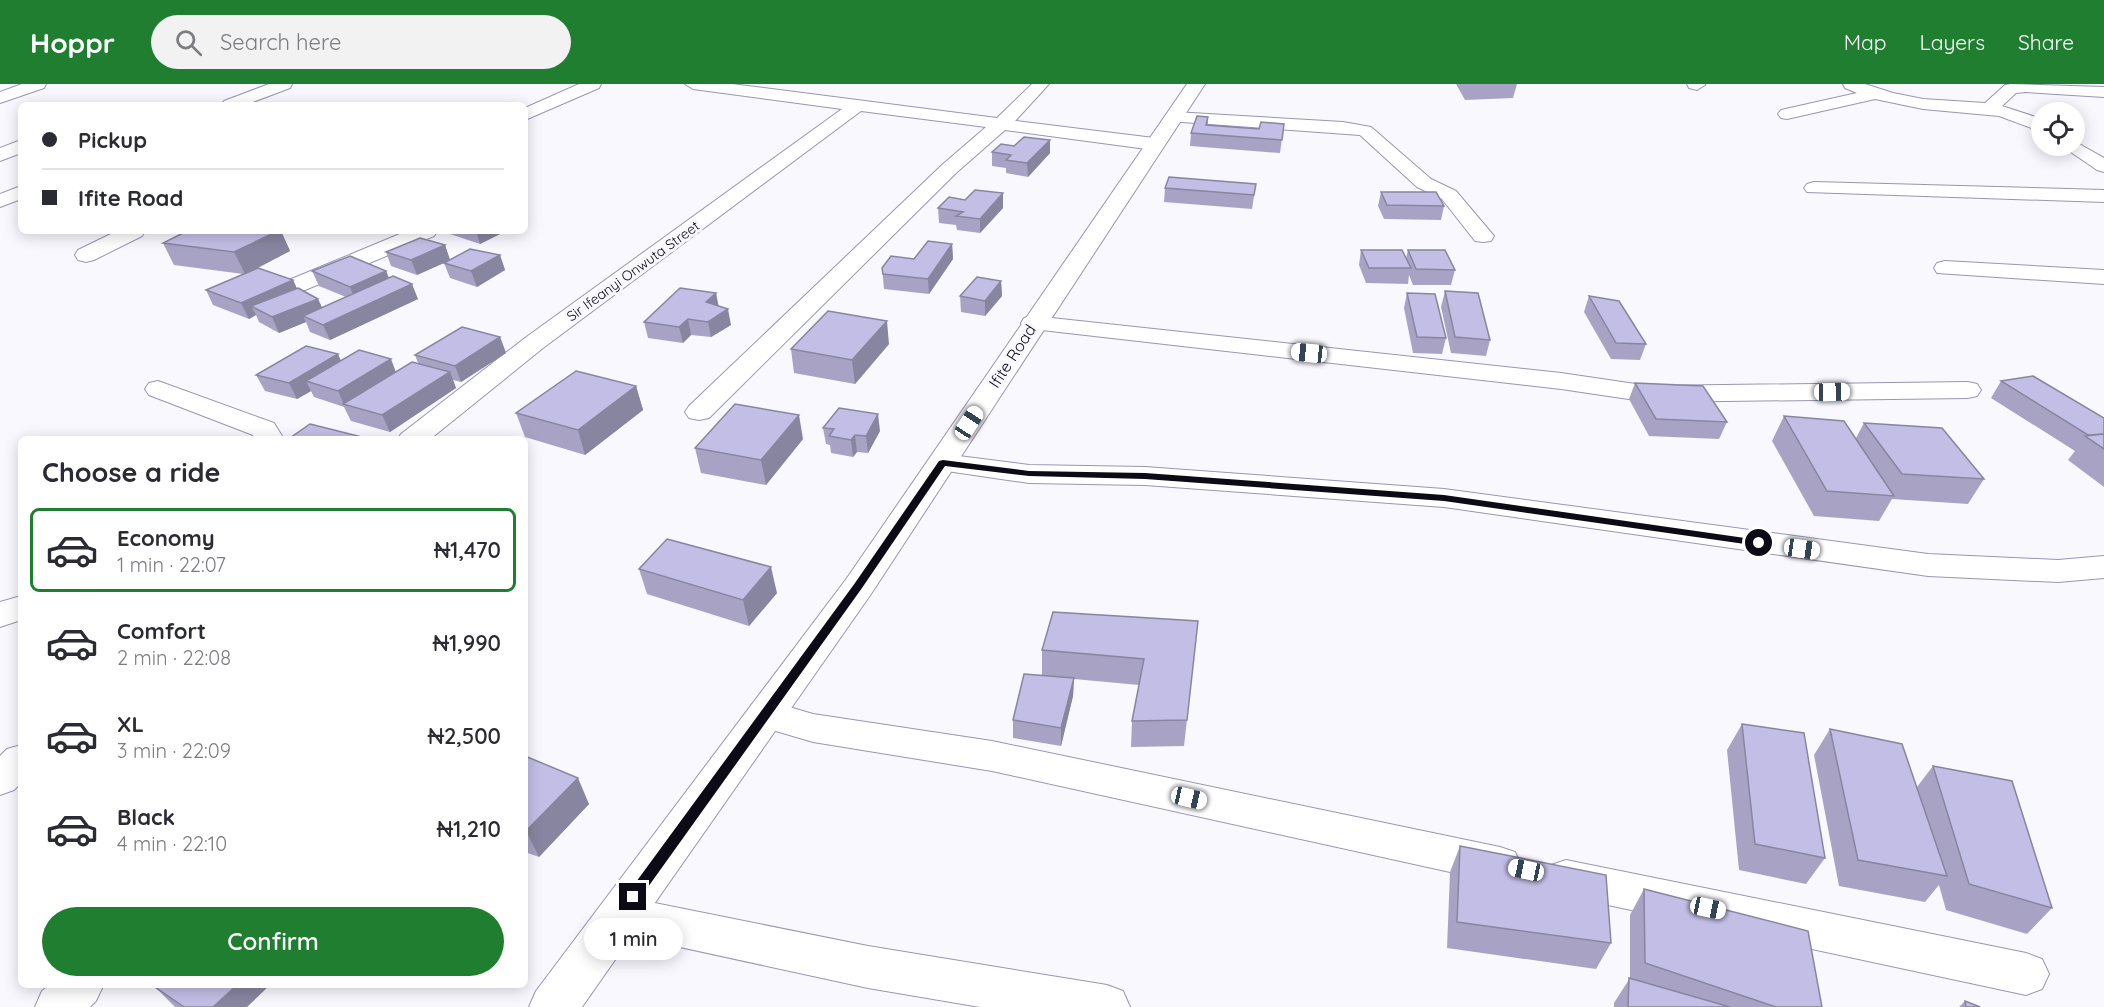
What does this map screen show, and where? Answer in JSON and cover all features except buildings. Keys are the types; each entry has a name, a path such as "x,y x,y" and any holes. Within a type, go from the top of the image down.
{"street":[{"path":"0,98 38,84"},
{"path":"238,102 284,84"},
{"path":"528,114 593,84"},
{"path":"693,84 1155,144"},
{"path":"699,412 949,169 1019,108 1041,84"},
{"name":"Ifite Road","path":"553,1007 859,586 1196,84"},
{"path":"1851,84 1923,104 1989,108 2025,116 2031,120"},
{"path":"1989,108 2011,89 2029,85 2104,92"},
{"path":"1787,114 1878,93"},
{"name":"Sir Ifeanyi Onwuta Street","path":"416,436 534,343 857,106"},
{"path":"1174,117 1343,127 1365,131 1424,183 1449,195 1483,236"},
{"path":"0,155 18,147"},
{"path":"2085,154 2104,166"},
{"path":"1814,188 2104,196"},
{"path":"0,201 18,193"},
{"path":"86,255 128,234"},
{"path":"297,285 419,234"},
{"path":"1945,268 2104,277"},
{"path":"1034,323 1561,381 1649,394 1968,390"},
{"path":"158,389 264,429 268,436"},
{"path":"943,463 1029,474 1145,476 1444,498 1928,565 2058,571 2104,567"},
{"path":"0,615 18,608"},
{"path":"765,714 813,728 992,756 1367,837 2026,974"},
{"path":"0,779 18,763"},
{"path":"620,915 868,966 1107,1007"},
{"path":"58,1007 79,988"}],"route":[{"path":"633,897 859,586 943,463 1029,474 1145,476 1253,485 1348,489 1444,498 1759,543"}]}
